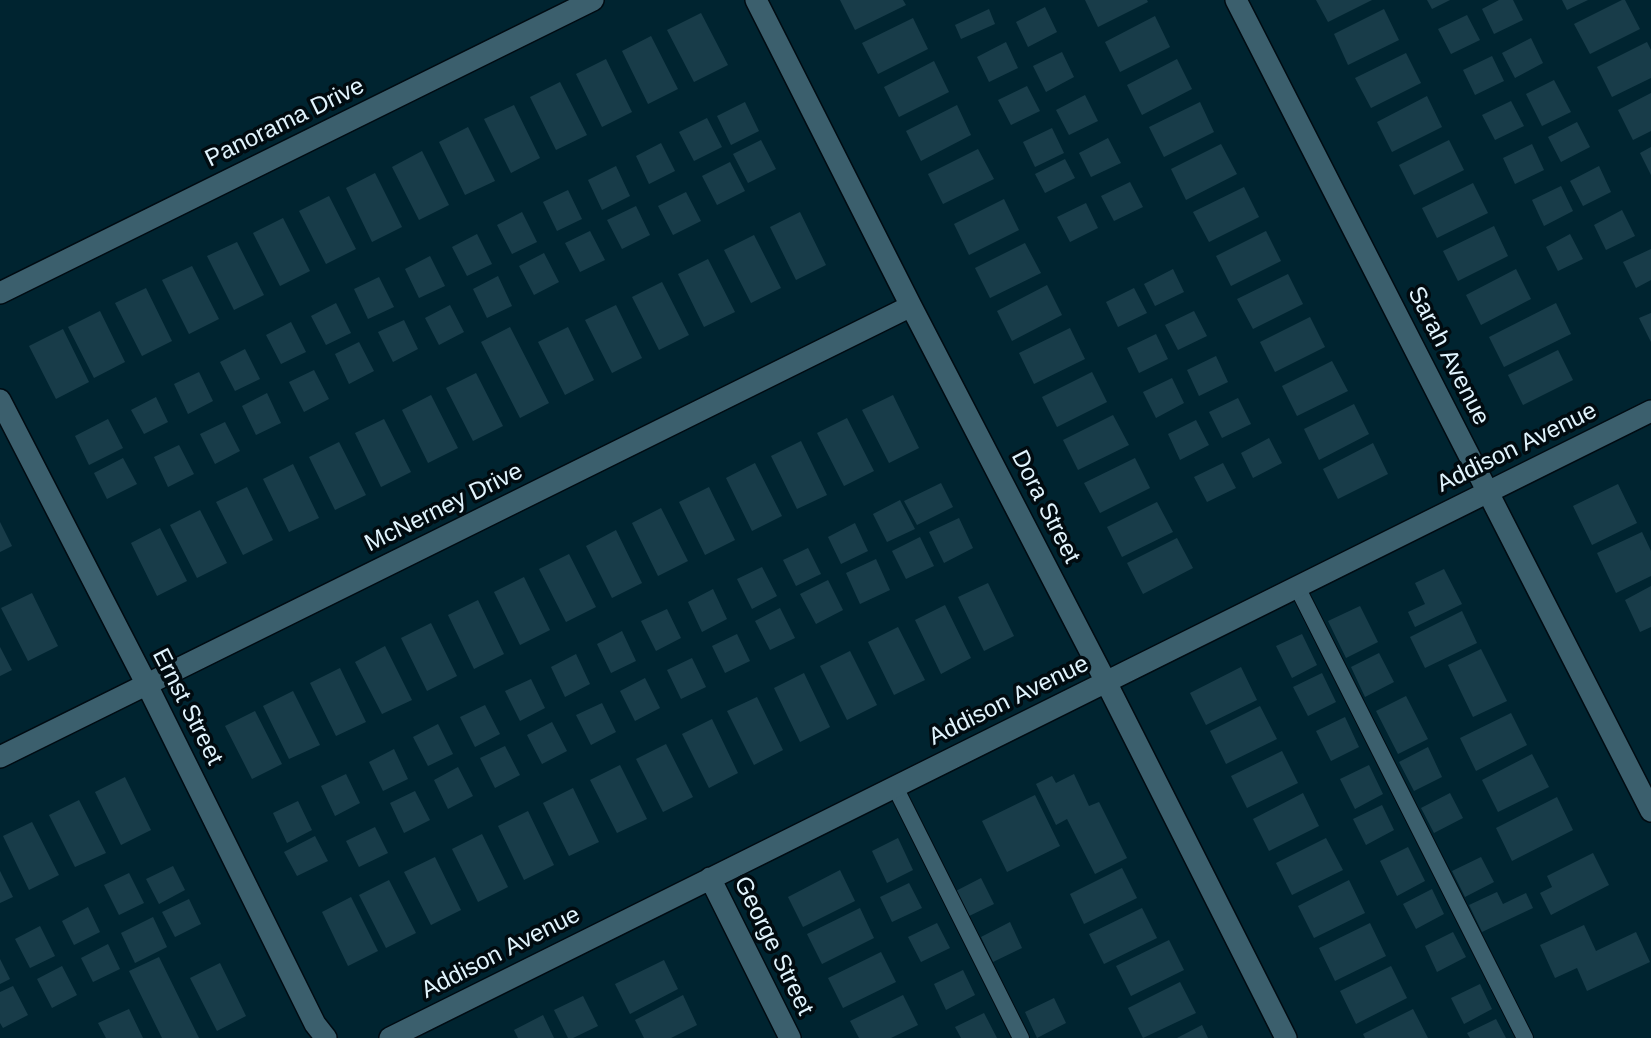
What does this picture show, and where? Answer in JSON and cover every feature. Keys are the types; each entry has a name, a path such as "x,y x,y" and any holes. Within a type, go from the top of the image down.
{"street":[{"name":"Panorama Drive","path":"0,293 593,0"},
{"name":"Dora Street","path":"756,0 1286,1038"},
{"name":"Sarah Avenue","path":"1236,0 1651,811"},
{"name":"McNerney Drive","path":"0,757 911,306"},
{"name":"Ernst Street","path":"0,400 147,685 315,1024 326,1038"},
{"name":"Addison Avenue","path":"390,1038 1651,411"},
{"name":"George Street","path":"710,878 790,1038"}],"lane":[{"path":"1297,587 1525,1038"},
{"path":"895,787 1021,1038"}],"building":[{"path":"840,0 903,0 906,5 855,30"},
{"path":"1085,0 1147,0 1148,2 1098,27"},
{"path":"1316,0 1372,0 1328,22"},
{"path":"1427,0 1450,0 1432,9"},
{"path":"1499,0 1513,0 1523,20 1494,34 1482,9"},
{"path":"1562,0 1588,0 1567,10"},
{"path":"1625,0 1640,29 1590,54 1574,24"},
{"path":"1045,7 1057,32 1028,47 1016,22"},
{"path":"989,9 995,24 961,39 955,25"},
{"path":"1384,9 1399,40 1348,65 1334,34"},
{"path":"701,13 728,65 694,82 667,30"},
{"path":"1467,15 1480,40 1451,54 1438,29"},
{"path":"1155,16 1170,47 1120,72 1105,42"},
{"path":"913,18 928,49 878,74 862,43"},
{"path":"651,36 678,89 648,104 622,51"},
{"path":"1531,38 1543,63 1515,78 1502,53"},
{"path":"1006,42 1018,68 989,82 977,57"},
{"path":"1647,42 1651,50 1651,78 1612,97 1597,67"},
{"path":"1062,52 1074,77 1046,92 1033,66"},
{"path":"1406,53 1421,83 1371,108 1355,78"},
{"path":"1492,56 1504,81 1475,95 1463,70"},
{"path":"606,59 632,112 602,127 576,74"},
{"path":"1177,59 1192,89 1142,115 1127,85"},
{"path":"934,61 949,92 899,117 884,87"},
{"path":"1554,80 1571,112 1542,126 1526,94"},
{"path":"560,82 587,135 556,150 530,97"},
{"path":"1027,86 1040,111 1011,125 998,100"},
{"path":"1651,93 1651,131 1633,140 1618,110"},
{"path":"1085,95 1098,121 1069,135 1056,110"},
{"path":"1427,96 1442,127 1392,152 1377,122"},
{"path":"1511,101 1524,126 1495,140 1482,115"},
{"path":"745,102 759,131 731,145 717,116"},
{"path":"1200,102 1214,132 1164,157 1149,127"},
{"path":"514,105 540,158 511,173 484,119"},
{"path":"957,105 971,135 921,161 906,131"},
{"path":"707,118 722,147 694,161 679,132"},
{"path":"1577,122 1590,147 1561,162 1548,137"},
{"path":"468,127 495,181 465,195 439,142"},
{"path":"1052,128 1064,153 1035,167 1023,142"},
{"path":"1108,138 1121,163 1091,177 1079,153"},
{"path":"761,140 776,169 748,183 733,154"},
{"path":"1449,140 1464,170 1414,195 1399,165"},
{"path":"661,143 675,171 649,184 636,156"},
{"path":"1221,144 1237,174 1186,200 1171,169"},
{"path":"1532,144 1544,170 1515,184 1503,158"},
{"path":"1651,147 1651,175 1640,153"},
{"path":"978,149 994,179 943,204 928,174"},
{"path":"422,151 449,205 419,220 392,167"},
{"path":"1065,159 1075,178 1045,193 1035,174"},
{"path":"730,162 745,191 717,205 702,176"},
{"path":"616,166 630,196 602,210 588,180"},
{"path":"1599,166 1611,192 1583,206 1570,181"},
{"path":"375,173 402,227 372,242 346,188"},
{"path":"1130,182 1143,207 1114,221 1101,196"},
{"path":"1473,183 1488,213 1437,238 1422,208"},
{"path":"1561,186 1573,211 1544,226 1532,200"},
{"path":"1244,187 1259,217 1209,242 1193,212"},
{"path":"568,190 582,219 557,231 543,202"},
{"path":"686,192 701,221 673,235 658,206"},
{"path":"329,196 356,249 326,264 299,211"},
{"path":"1004,199 1019,230 969,255 954,224"},
{"path":"1086,203 1098,228 1070,242 1057,217"},
{"path":"636,206 650,235 622,249 607,220"},
{"path":"1622,210 1635,236 1606,250 1594,225"},
{"path":"522,212 537,242 512,254 497,225"},
{"path":"800,212 826,265 796,280 770,227"},
{"path":"283,218 310,271 280,286 253,233"},
{"path":"1494,226 1508,256 1458,281 1443,251"},
{"path":"590,231 605,260 580,272 565,243"},
{"path":"1266,231 1281,261 1231,286 1216,256"},
{"path":"477,234 492,264 467,276 452,247"},
{"path":"1570,234 1583,259 1558,271 1546,247"},
{"path":"754,235 781,288 751,303 724,250"},
{"path":"237,242 264,295 234,310 207,256"},
{"path":"1025,243 1041,273 990,298 975,268"},
{"path":"1651,249 1651,280 1636,288 1623,262"},
{"path":"544,253 559,282 534,295 519,266"},
{"path":"430,256 445,286 419,298 405,269"},
{"path":"708,259 735,312 704,327 678,274"},
{"path":"192,266 219,319 189,334 162,280"},
{"path":"1173,269 1184,292 1155,306 1144,284"},
{"path":"1516,269 1531,299 1481,325 1466,295"},
{"path":"1288,274 1303,304 1253,329 1237,299"},
{"path":"498,276 512,306 487,318 473,289"},
{"path":"379,277 394,307 368,319 354,289"},
{"path":"662,282 689,335 659,350 632,297"},
{"path":"1047,285 1062,315 1012,341 997,311"},
{"path":"146,288 172,341 142,356 115,303"},
{"path":"1134,288 1147,313 1118,327 1106,302"},
{"path":"336,303 351,333 326,345 311,316"},
{"path":"1556,303 1571,334 1504,367 1489,337"},
{"path":"450,305 464,332 439,345 425,318"},
{"path":"616,305 642,358 612,373 585,320"},
{"path":"100,311 125,362 94,378 68,327"},
{"path":"1194,311 1207,336 1178,350 1165,325"},
{"path":"1651,313 1651,342 1639,318"},
{"path":"1310,317 1325,347 1275,372 1260,342"},
{"path":"404,320 418,349 393,362 378,332"},
{"path":"291,322 306,352 281,364 266,335"},
{"path":"510,327 549,403 520,418 481,342"},
{"path":"568,327 594,380 565,395 538,342"},
{"path":"1070,328 1085,359 1034,384 1019,353"},
{"path":"63,329 89,382 56,399 29,346"},
{"path":"1156,334 1168,359 1139,373 1127,348"},
{"path":"359,342 374,371 349,384 335,354"},
{"path":"245,349 260,379 235,391 220,362"},
{"path":"1558,350 1573,380 1523,405 1508,375"},
{"path":"1216,356 1228,382 1199,396 1187,370"},
{"path":"1332,361 1348,391 1297,416 1282,386"},
{"path":"314,370 329,399 304,412 289,382"},
{"path":"199,372 213,401 188,414 174,384"},
{"path":"1092,372 1107,402 1057,427 1042,397"},
{"path":"476,373 503,426 473,441 446,388"},
{"path":"1172,378 1184,403 1156,418 1143,392"},
{"path":"267,393 281,423 256,435 242,406"},
{"path":"431,395 458,448 428,463 402,410"},
{"path":"893,395 919,448 889,463 862,410"},
{"path":"156,397 168,422 144,434 131,410"},
{"path":"1238,398 1251,424 1222,438 1209,412"},
{"path":"1354,404 1369,434 1319,460 1304,429"},
{"path":"1113,415 1129,445 1078,470 1063,440"},
{"path":"847,418 874,471 844,486 817,433"},
{"path":"108,419 123,448 89,465 75,436"},
{"path":"384,419 411,472 381,487 355,433"},
{"path":"1196,420 1209,445 1180,460 1168,434"},
{"path":"225,422 240,451 215,464 200,434"},
{"path":"1269,438 1282,463 1253,478 1241,453"},
{"path":"801,441 827,495 797,509 771,456"},
{"path":"339,442 366,495 335,510 309,457"},
{"path":"1373,443 1388,474 1338,499 1323,469"},
{"path":"179,445 194,474 168,487 154,457"},
{"path":"123,458 137,484 107,499 94,473"},
{"path":"1135,458 1150,488 1100,513 1084,483"},
{"path":"755,463 782,516 752,531 726,478"},
{"path":"1223,463 1236,488 1207,502 1194,477"},
{"path":"293,464 319,518 289,532 263,479"},
{"path":"941,483 953,507 917,525 904,501"},
{"path":"1618,484 1637,523 1592,545 1573,506"},
{"path":"247,487 273,540 243,555 216,502"},
{"path":"709,487 735,540 705,555 679,502"},
{"path":"900,500 915,529 887,542 873,514"},
{"path":"1157,502 1173,532 1122,557 1107,527"},
{"path":"661,508 688,561 658,576 632,523"},
{"path":"200,510 227,563 197,578 170,525"},
{"path":"959,518 973,548 944,563 929,532"},
{"path":"0,522 12,546 0,552"},
{"path":"855,523 868,551 841,564 828,537"},
{"path":"160,528 187,581 157,596 131,543"},
{"path":"616,530 642,583 612,598 586,546"},
{"path":"1642,532 1651,551 1651,576 1616,593 1597,553"},
{"path":"920,537 934,566 906,579 892,551"},
{"path":"1177,538 1193,568 1143,594 1127,563"},
{"path":"808,548 821,574 796,586 783,560"},
{"path":"569,554 596,607 566,622 539,569"},
{"path":"876,559 890,590 860,604 846,573"},
{"path":"762,567 777,596 752,609 737,579"},
{"path":"1444,569 1462,604 1415,627 1408,612 1425,604 1415,583"},
{"path":"524,577 550,630 520,645 494,592"},
{"path":"828,580 843,610 816,624 800,594"},
{"path":"988,583 1014,636 984,651 958,597"},
{"path":"1651,586 1651,627 1640,632 1625,600"},
{"path":"713,589 727,619 702,632 688,602"},
{"path":"32,593 58,646 28,661 1,608"},
{"path":"478,600 504,654 474,669 448,615"},
{"path":"945,605 971,658 941,674 915,620"},
{"path":"1360,606 1378,642 1346,658 1328,621"},
{"path":"780,608 795,638 770,650 755,621"},
{"path":"667,609 681,638 656,651 641,621"},
{"path":"1462,611 1477,643 1425,668 1410,637"},
{"path":"431,623 457,676 427,691 401,638"},
{"path":"898,627 925,680 894,695 868,642"},
{"path":"622,631 636,661 611,673 597,644"},
{"path":"737,634 750,661 725,673 712,646"},
{"path":"1302,634 1317,665 1292,678 1276,646"},
{"path":"385,646 412,700 382,714 355,662"},
{"path":"0,647 12,670 0,676"},
{"path":"1481,649 1507,701 1473,717 1448,665"},
{"path":"850,651 877,705 847,720 820,666"},
{"path":"1379,653 1394,682 1365,697 1351,667"},
{"path":"576,654 590,684 565,697 551,667"},
{"path":"692,658 706,687 681,699 667,670"},
{"path":"1241,667 1257,700 1206,725 1190,693"},
{"path":"340,668 366,722 336,736 310,683"},
{"path":"804,673 830,727 800,742 774,688"},
{"path":"1322,673 1336,702 1308,716 1293,687"},
{"path":"645,678 660,708 635,721 620,691"},
{"path":"531,679 545,708 520,721 505,691"},
{"path":"293,691 320,745 289,759 263,706"},
{"path":"1406,696 1428,739 1398,754 1376,711"},
{"path":"757,697 783,750 754,765 727,711"},
{"path":"602,703 616,732 591,745 576,715"},
{"path":"485,705 500,734 475,747 460,717"},
{"path":"1260,706 1277,739 1226,764 1210,731"},
{"path":"255,711 282,764 252,779 225,726"},
{"path":"1511,713 1527,745 1476,771 1460,738"},
{"path":"1345,717 1359,747 1331,761 1316,731"},
{"path":"712,719 738,773 709,788 682,734"},
{"path":"552,722 567,751 542,764 527,735"},
{"path":"438,724 453,754 428,766 413,737"},
{"path":"666,744 693,797 663,812 636,759"},
{"path":"505,746 520,775 495,788 480,758"},
{"path":"1428,747 1442,777 1414,791 1399,762"},
{"path":"394,749 408,779 383,791 369,762"},
{"path":"1282,751 1298,783 1247,808 1231,776"},
{"path":"1532,754 1549,787 1498,812 1482,780"},
{"path":"620,765 647,819 617,833 590,780"},
{"path":"1369,765 1383,794 1355,809 1340,779"},
{"path":"458,767 473,796 448,809 434,780"},
{"path":"346,774 360,803 335,816 321,786"},
{"path":"1074,774 1089,806 1099,802 1127,858 1095,874 1067,819 1056,825 1036,784 1052,776 1056,783"},
{"path":"125,777 151,830 121,845 95,792"},
{"path":"573,788 599,842 569,856 543,803"},
{"path":"415,791 430,820 404,833 390,803"},
{"path":"1303,793 1319,826 1269,851 1253,819"},
{"path":"1450,793 1463,818 1434,833 1421,808"},
{"path":"1035,795 1060,846 1007,872 982,821"},
{"path":"1557,797 1573,830 1512,861 1496,828"},
{"path":"79,800 106,853 75,867 49,815"},
{"path":"298,801 312,830 287,843 273,813"},
{"path":"1382,805 1394,830 1366,845 1353,819"},
{"path":"528,811 554,865 524,880 498,826"},
{"path":"32,822 59,875 29,890 3,836"},
{"path":"375,827 388,853 359,867 346,841"},
{"path":"482,834 508,887 478,902 452,849"},
{"path":"315,836 328,861 297,876 284,852"},
{"path":"898,838 913,870 887,883 872,851"},
{"path":"1326,838 1343,870 1292,895 1276,863"},
{"path":"1408,847 1425,881 1397,896 1380,861"},
{"path":"1593,853 1609,885 1551,915 1540,893 1552,887 1547,876"},
{"path":"435,857 461,910 431,925 404,872"},
{"path":"1481,857 1494,882 1465,897 1452,871"},
{"path":"173,866 185,890 159,904 146,879"},
{"path":"1122,868 1137,898 1084,924 1070,894"},
{"path":"840,870 855,901 803,927 788,897"},
{"path":"0,871 13,897 0,903"},
{"path":"129,873 144,903 119,915 104,885"},
{"path":"981,878 994,904 965,918 952,893"},
{"path":"389,880 416,933 386,948 359,895"},
{"path":"1349,880 1365,913 1314,938 1298,906"},
{"path":"909,883 922,908 892,922 880,897"},
{"path":"1432,889 1444,914 1416,929 1403,904"},
{"path":"1497,892 1503,904 1526,893 1533,908 1482,932 1469,905"},
{"path":"351,897 378,951 348,966 322,912"},
{"path":"189,899 201,924 175,937 162,912"},
{"path":"88,907 100,932 74,945 62,921"},
{"path":"860,908 874,938 822,964 807,934"},
{"path":"1142,908 1157,938 1104,964 1089,934"},
{"path":"153,917 167,947 135,963 121,933"},
{"path":"1010,922 1022,948 993,962 981,937"},
{"path":"937,923 950,948 921,962 908,937"},
{"path":"1370,923 1386,956 1335,981 1319,948"},
{"path":"1584,925 1596,951 1636,932 1650,962 1587,991 1577,968 1555,978 1540,945"},
{"path":"40,926 55,956 30,968 15,939"},
{"path":"1453,932 1466,957 1437,972 1425,946"},
{"path":"1169,940 1184,970 1131,996 1116,966"},
{"path":"108,944 120,969 93,982 81,958"},
{"path":"881,952 896,982 843,1008 828,978"},
{"path":"159,957 199,1038 162,1038 129,971"},
{"path":"0,959 10,979 0,984"},
{"path":"664,960 678,989 630,1014 615,984"},
{"path":"220,963 246,1016 217,1031 190,978"},
{"path":"62,966 77,995 52,1008 37,979"},
{"path":"1391,966 1407,998 1356,1024 1340,991"},
{"path":"963,970 975,995 946,1010 934,984"},
{"path":"1180,982 1196,1013 1143,1038 1128,1008"},
{"path":"1480,984 1492,1009 1464,1024 1451,998"},
{"path":"13,986 28,1015 3,1028 0,1023 0,992"},
{"path":"683,995 697,1025 671,1038 644,1038 635,1020"},
{"path":"903,995 918,1025 891,1038 859,1038 850,1021"},
{"path":"583,996 598,1026 568,1038 554,1010"},
{"path":"1054,998 1066,1023 1037,1038 1025,1012"},
{"path":"129,1009 143,1038 106,1038 98,1023"},
{"path":"1413,1009 1428,1038 1365,1038 1363,1034"},
{"path":"984,1013 997,1038 961,1038 955,1027"},
{"path":"543,1015 554,1038 518,1038 514,1030"},
{"path":"1496,1019 1506,1038 1470,1038 1467,1033"},
{"path":"1202,1025 1208,1038 1177,1038"}]}
